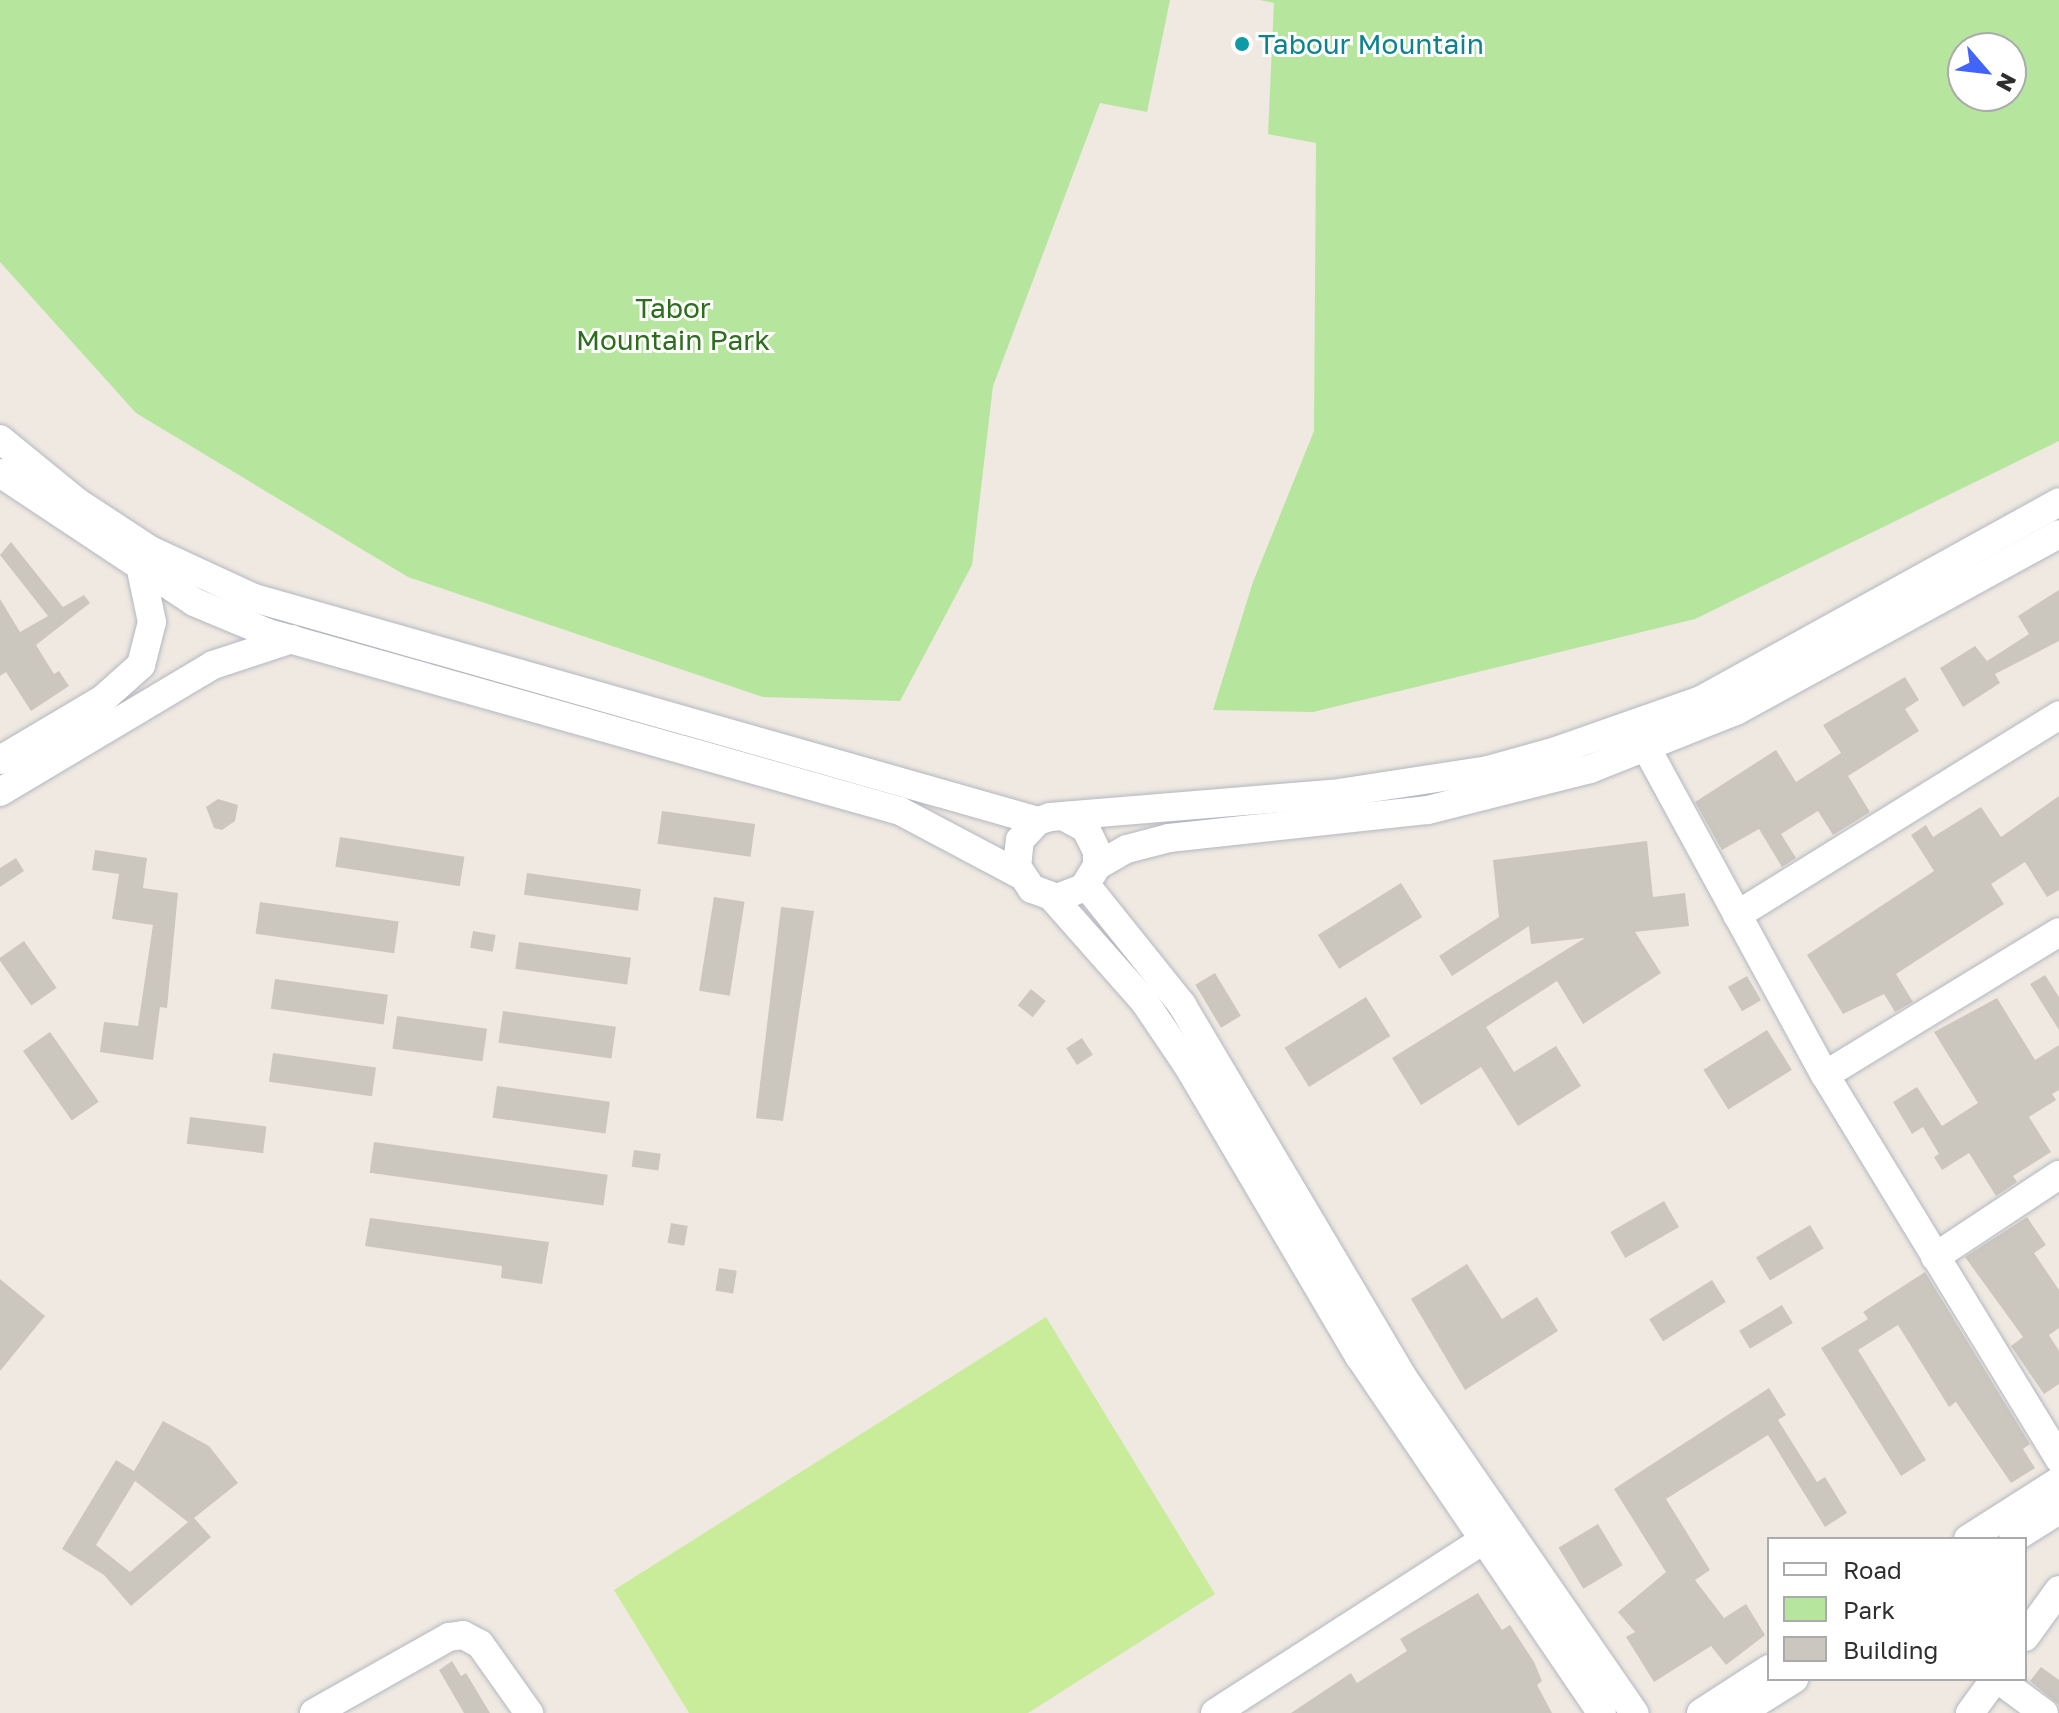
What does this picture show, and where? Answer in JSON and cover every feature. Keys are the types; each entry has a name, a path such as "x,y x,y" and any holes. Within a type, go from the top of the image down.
{"street":[{"path":"0,439 77,502 150,550 254,598 1086,829 1094,839 1091,875 1182,1005 1404,1379 1634,1713"},
{"path":"0,473 141,570 194,602 292,639 900,811 1021,875 1032,889 1052,897 1144,1001 1188,1066 1359,1356 1482,1541 1602,1713"},
{"path":"1021,875 1020,840 1050,819 1332,794 1488,770 1556,751 1701,700 2059,502"},
{"path":"1052,897 1071,895 1091,875 1127,849 1169,838 1428,810 1510,792 1647,749 1736,711 2059,534"},
{"path":"31,773 5,757 103,699 141,665 152,622 141,570"},
{"path":"0,792 213,665 292,639"},
{"path":"1737,915 2059,715"},
{"path":"1647,749 1825,1075 2059,1459"},
{"path":"1825,1075 2059,932"},
{"path":"1935,1257 2059,1175"},
{"path":"1971,1537 2059,1481"},
{"path":"2016,1537 2059,1510"},
{"path":"1215,1713 1482,1541"},
{"path":"2027,1634 2059,1590"},
{"path":"314,1713 449,1637 463,1635 480,1644 529,1713"},
{"path":"1701,1713 1767,1670"},
{"path":"1740,1713 1791,1681"},
{"path":"1970,1713 1994,1681"},
{"path":"1999,1681 2044,1713"}],"green space":[{"name":"Tabor Mountain Park","path":"0,0 1170,0 1147,112 1100,103 993,386 972,565 900,701 763,697 408,577 136,413 0,262"},
{"path":"1259,0 2059,0 2059,441 1695,619 1313,712 1213,710 1253,582 1314,431 1316,143 1268,134 1274,3"},
{"path":"1046,1317 1215,1594 1028,1713 689,1713 614,1590"}],"building":[{"path":"11,542 63,607 84,595 90,603 36,645 54,674 59,671 69,686 31,711 6,672 0,676 0,599 20,632 48,616 0,555"},
{"path":"2059,590 2059,641 1995,674 2000,683 1963,707 1940,668 1975,646 1987,661 2029,634 2018,616"},
{"path":"1905,677 1919,700 1905,709 1919,731 1848,776 1870,812 1833,835 1818,811 1781,834 1796,858 1782,867 1759,829 1722,850 1695,802 1776,750 1796,782 1841,753 1823,725"},
{"path":"2059,796 2059,890 2047,897 2025,862 1991,884 2004,904 1896,974 1913,1002 1895,1012 1884,994 1843,1014 1807,955 1934,871 1911,835 1926,825 1933,837 1981,807 2001,837"},
{"path":"218,799 238,805 235,821 222,830 214,828 206,807"},
{"path":"662,811 755,824 750,857 657,844"},
{"path":"340,837 464,857 460,886 335,867"},
{"path":"1647,841 1653,897 1685,893 1689,926 1635,932 1661,973 1583,1024 1557,981 1486,1027 1514,1072 1556,1046 1581,1086 1518,1126 1481,1067 1421,1105 1392,1058 1585,938 1531,944 1529,926 1452,976 1439,956 1499,917 1493,860"},
{"path":"95,850 147,858 143,888 178,893 167,1008 160,1007 153,1060 100,1052 104,1022 138,1026 153,925 112,919 119,874 92,870"},
{"path":"16,858 24,871 0,887 0,868"},
{"path":"527,873 641,889 638,911 524,895"},
{"path":"1401,883 1422,917 1339,969 1318,935"},
{"path":"714,897 745,902 730,996 699,991"},
{"path":"260,902 399,921 394,953 256,934"},
{"path":"781,907 814,911 783,1121 756,1118"},
{"path":"473,931 496,935 493,952 470,948"},
{"path":"24,941 57,988 31,1005 0,961"},
{"path":"519,942 631,958 627,984 515,969"},
{"path":"1215,973 1241,1016 1221,1028 1195,985"},
{"path":"2045,975 2059,997 2059,1030 2030,984"},
{"path":"1747,976 1761,1000 1742,1011 1728,987"},
{"path":"275,979 388,995 384,1025 271,1009"},
{"path":"1031,989 1046,1001 1033,1017 1018,1005"},
{"path":"1366,997 1390,1036 1309,1087 1285,1048"},
{"path":"1997,998 2035,1060 2059,1045 2059,1090 2052,1094 2056,1100 2029,1117 2051,1152 2013,1176 2017,1182 1996,1196 1969,1153 1942,1170 1934,1157 1939,1154 1923,1127 1912,1134 1893,1102 1917,1087 1942,1126 1978,1103 1934,1032"},
{"path":"503,1011 616,1027 611,1059 499,1043"},
{"path":"397,1016 487,1029 483,1061 392,1049"},
{"path":"1767,1030 1792,1070 1728,1110 1703,1070"},
{"path":"50,1032 99,1102 72,1121 23,1051"},
{"path":"1082,1038 1093,1055 1077,1065 1066,1048"},
{"path":"273,1053 376,1067 372,1096 269,1082"},
{"path":"497,1086 610,1102 605,1134 493,1118"},
{"path":"190,1117 266,1126 263,1153 187,1144"},
{"path":"374,1142 608,1175 603,1206 370,1173"},
{"path":"634,1150 661,1154 658,1171 632,1167"},
{"path":"1664,1201 1679,1227 1625,1258 1610,1232"},
{"path":"2027,1217 2046,1245 2034,1253 2059,1290 2059,1328 2049,1335 2059,1351 2059,1384 2044,1394 2011,1346 2023,1337 1965,1257"},
{"path":"370,1218 549,1242 542,1284 501,1278 502,1266 365,1246"},
{"path":"671,1223 688,1226 684,1246 668,1243"},
{"path":"1810,1225 1824,1248 1770,1281 1756,1257"},
{"path":"1467,1264 1502,1319 1537,1297 1558,1331 1465,1390 1411,1299"},
{"path":"719,1268 737,1271 733,1294 715,1291"},
{"path":"1925,1272 2030,1444 2023,1449 2035,1468 2011,1483 1956,1402 1949,1407 1898,1325 1858,1350 1926,1460 1901,1476 1821,1348 1868,1319 1863,1312"},
{"path":"0,1279 45,1316 0,1371"},
{"path":"1712,1280 1726,1302 1663,1341 1649,1319"},
{"path":"1782,1305 1793,1323 1750,1349 1739,1331"},
{"path":"1769,1388 1786,1415 1778,1420 1817,1482 1825,1477 1847,1513 1825,1527 1768,1435 1666,1499 1710,1570 1695,1580 1724,1618 1746,1604 1765,1635 1726,1665 1711,1646 1654,1682 1626,1637 1635,1632 1618,1612 1666,1572 1614,1489"},
{"path":"163,1421 209,1446 238,1483 194,1518 211,1537 131,1606 104,1575 62,1549 116,1460 134,1471","holes":["135,1481 188,1522 130,1572 96,1545"]},
{"path":"1598,1524 1623,1565 1583,1589 1559,1548"},
{"path":"1478,1593 1502,1630 1510,1625 1534,1662 1542,1681 1537,1685 1552,1713 1291,1713 1351,1673 1357,1683 1407,1651 1400,1639"},
{"path":"452,1661 461,1676 466,1673 490,1713 464,1713 439,1670"},
{"path":"2041,1667 2059,1680 2059,1705 2030,1681"}],"place":[{"name":"Tabour Mountain","path":"1242,44"}]}
